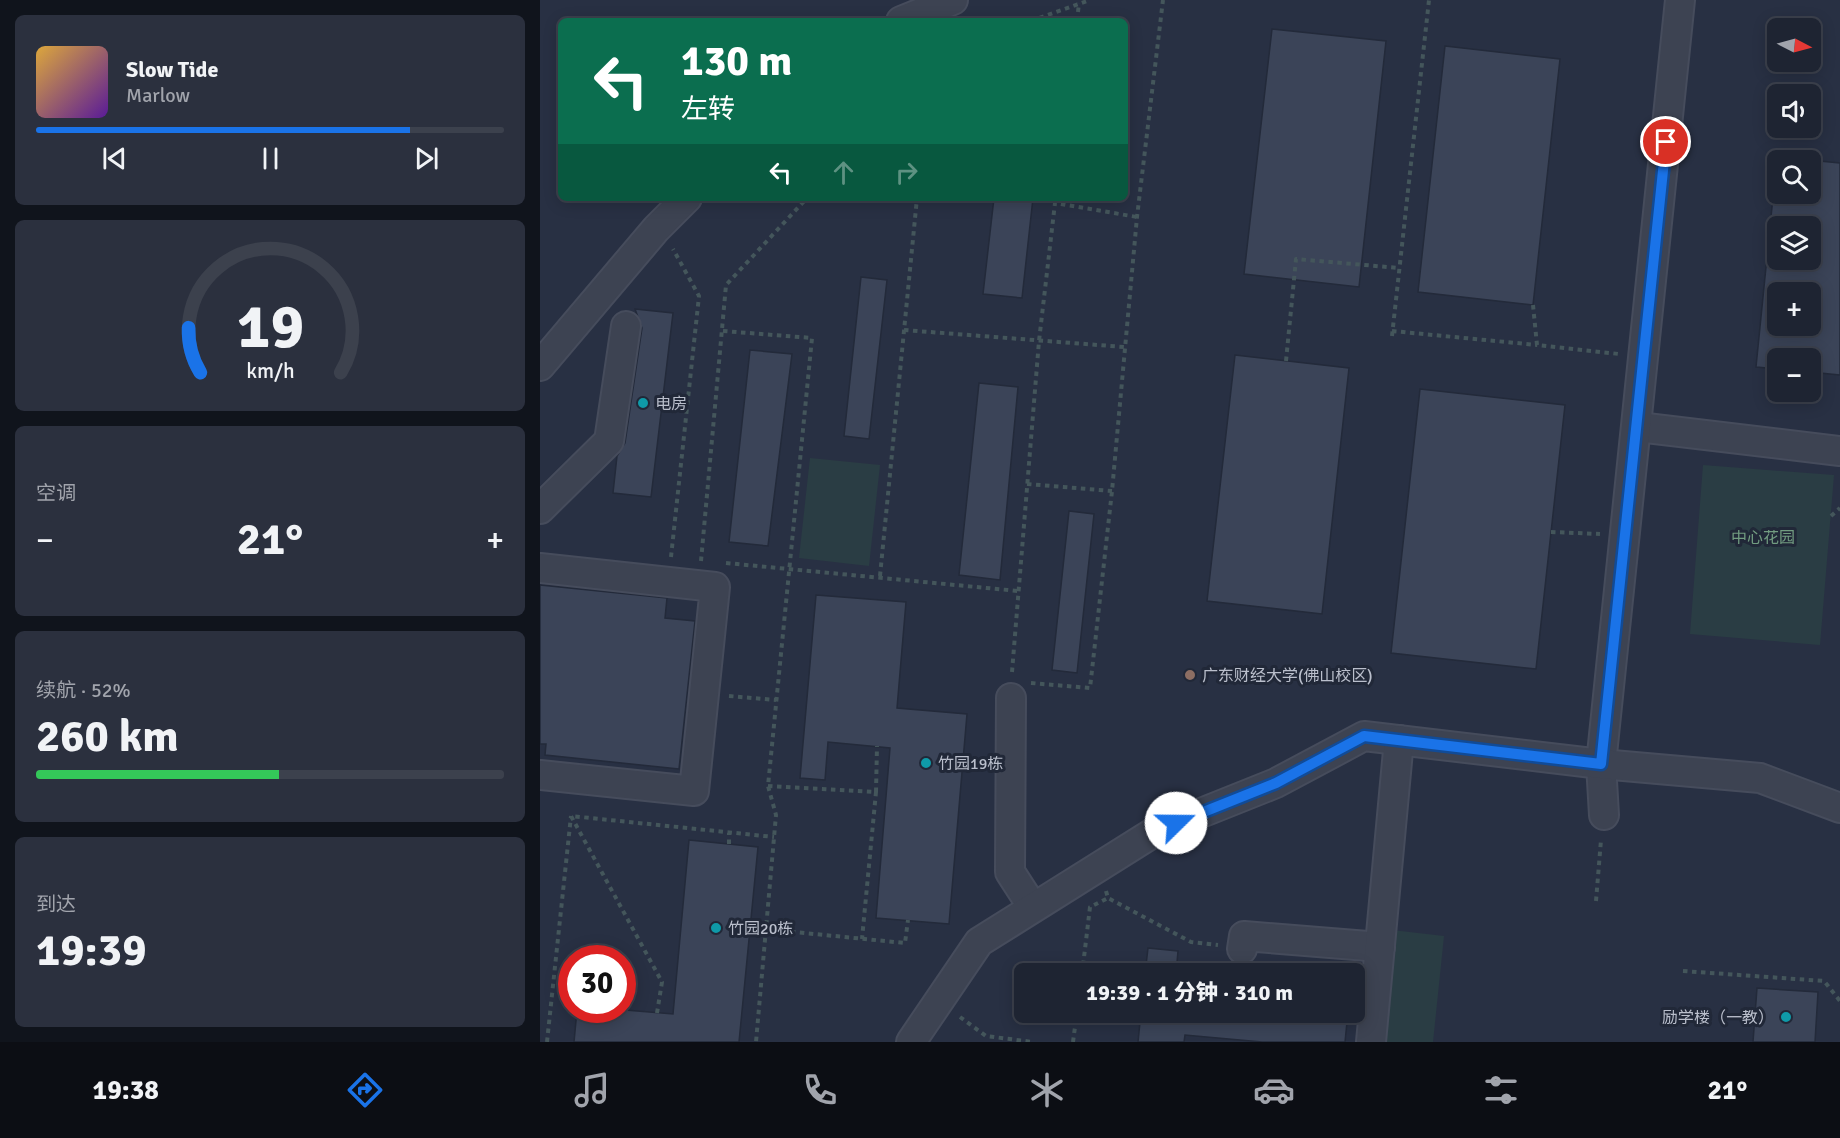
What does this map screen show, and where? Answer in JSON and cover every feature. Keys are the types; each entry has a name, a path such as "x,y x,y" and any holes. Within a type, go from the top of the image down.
{"street":[{"path":"908,18 953,0"},
{"path":"1604,815 1601,764 1624,536 1638,427 1680,0"},
{"path":"540,366 659,225 684,201"},
{"path":"540,509 609,441 626,326"},
{"path":"1638,427 1840,451"},
{"path":"540,568 716,587 694,791 540,775"},
{"path":"1011,689 1010,872 1032,906"},
{"path":"911,1042 937,1000 979,942 1032,906 1156,831 1276,783 1364,736 1601,764 1760,778 1840,808"},
{"path":"1371,1042 1399,740"},
{"path":"1242,949 1244,936 1380,947"}],"path":[{"path":"1039,18 1090,0"},
{"path":"1137,217 1056,201 1039,341 1011,689 1090,688 1112,491 1137,217 1163,0"},
{"path":"1392,336 1429,0"},
{"path":"1077,18 1079,3"},
{"path":"712,562 700,561 726,285 804,201"},
{"path":"880,576 917,201"},
{"path":"659,225 699,296 668,582"},
{"path":"1286,361 1296,259 1398,268"},
{"path":"1533,305 1537,345"},
{"path":"904,330 1124,347"},
{"path":"723,331 812,338 768,786 776,815 764,929 756,1042"},
{"path":"1392,331 1644,356"},
{"path":"1028,483 1112,491"},
{"path":"1831,516 1840,508"},
{"path":"1551,532 1624,536"},
{"path":"723,563 880,576 1018,591"},
{"path":"705,694 776,700"},
{"path":"862,939 876,792 877,746"},
{"path":"768,786 876,792"},
{"path":"1596,901 1604,815"},
{"path":"571,816 774,837"},
{"path":"571,816 662,981 657,1013"},
{"path":"547,1042 571,816"},
{"path":"729,833 729,844"},
{"path":"1098,868 1108,898 1191,942 1242,949"},
{"path":"1083,963 1090,907 1108,898"},
{"path":"764,929 905,944 908,920"},
{"path":"1683,971 1824,981 1840,1001"},
{"path":"937,1000 986,1036 1032,1042"},
{"path":"1073,1042 1076,1023"}],"green space":[{"path":"810,458 880,465 869,566 799,558"},
{"name":"中心花园","path":"1703,465 1834,475 1820,645 1690,634"},
{"path":"1392,930 1444,936 1433,1042 1380,1042"}],"building":[{"path":"1272,29 1386,41 1359,287 1244,274"},
{"path":"1445,46 1560,59 1533,305 1418,292"},
{"path":"1821,161 1840,163 1840,375 1821,373 1821,348 1767,348 1767,368 1756,367 1767,257 1767,270 1821,270 1821,216 1771,216 1772,204 1821,204"},
{"path":"994,201 1033,201 1022,298 983,294"},
{"path":"861,277 887,280 869,439 844,436"},
{"name":"电房","path":"635,309 673,313 651,497 613,493 617,456 625,443 642,328"},
{"path":"750,350 792,354 768,546 729,542"},
{"path":"1235,355 1349,368 1322,614 1207,601"},
{"path":"979,383 1018,387 1000,580 959,575"},
{"path":"1420,389 1565,405 1536,669 1391,653"},
{"path":"1069,511 1094,514 1077,673 1052,670"},
{"path":"540,585 667,598 665,618 695,621 679,769 545,755 546,744 540,744"},
{"name":"竹园19栋","path":"816,595 906,602 897,708 967,714 949,924 876,918 890,748 828,742 825,780 800,778"},
{"name":"竹园20栋","path":"689,840 758,847 739,1042 574,1042 576,1023 636,1023 636,1011 673,1014"},
{"path":"1148,948 1178,951 1177,963 1146,963"},
{"name":"励学楼（一教）","path":"1757,988 1818,992 1815,1042 1753,1042"},
{"path":"1140,1023 1347,1023 1345,1042 1262,1042 1185,1035 1184,1042 1138,1042"}],"place":[{"name":"电房","path":"643,403"},
{"name":"广东财经大学(佛山校区)","path":"1190,675"},
{"name":"竹园19栋","path":"926,763"},
{"name":"竹园20栋","path":"716,928"},
{"name":"励学楼（一教）","path":"1786,1017"}],"route":[{"path":"1176,823 1276,783 1364,736 1601,764 1666,142"}]}
